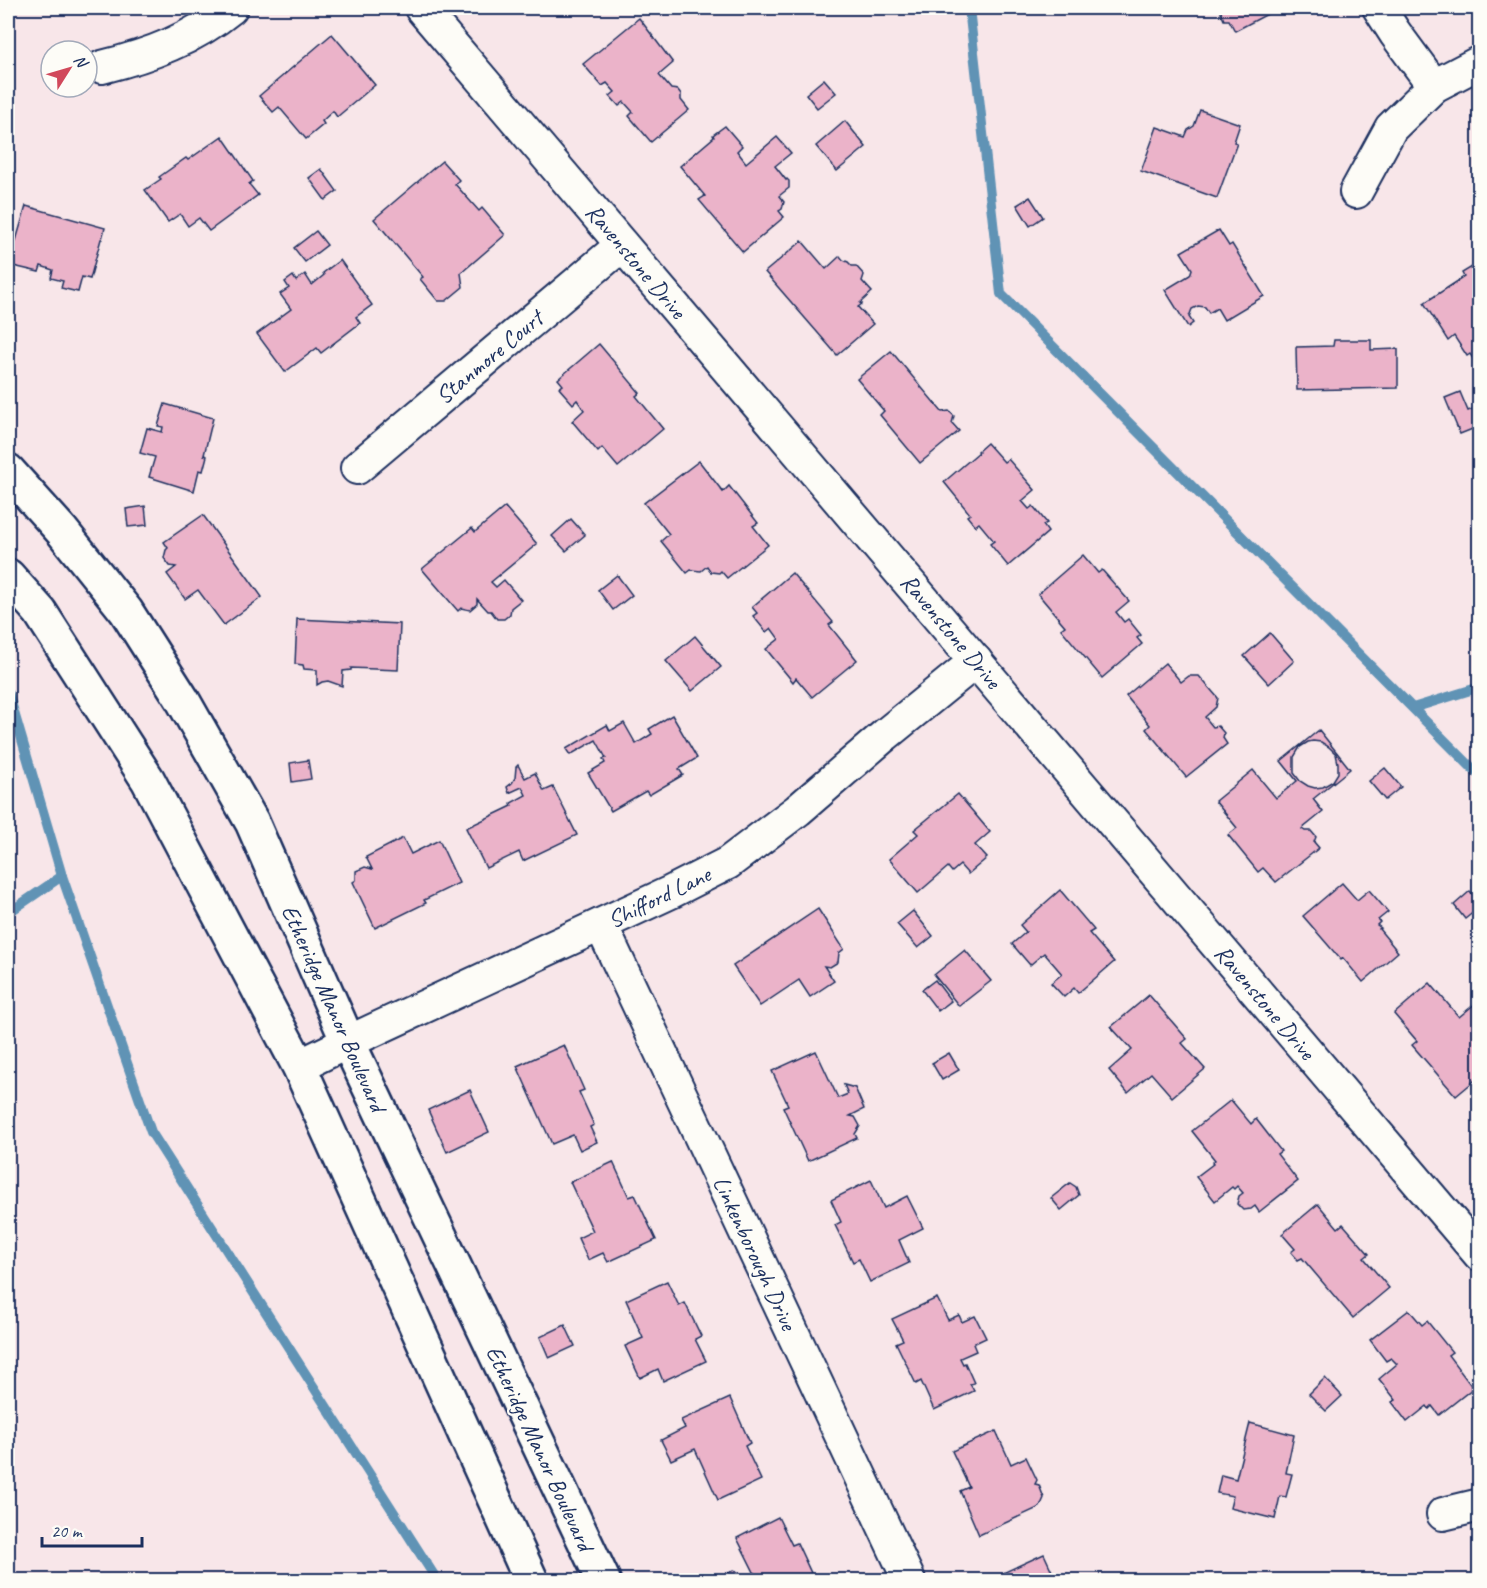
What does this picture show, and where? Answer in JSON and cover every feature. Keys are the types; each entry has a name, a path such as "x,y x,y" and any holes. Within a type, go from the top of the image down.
{"main road":[{"name":"Etheridge Manor Boulevard","path":"8,471 62,531 126,611 182,699 252,822 348,1042 603,1581"},
{"path":"8,576 40,612 148,780 299,1066 531,1581"}],"street":[{"path":"102,67 135,59 173,45 231,8"},
{"name":"Ravenstone Drive","path":"421,8 1479,1255"},
{"path":"1379,8 1434,86"},
{"path":"1356,192 1391,128 1434,86 1479,62"},
{"name":"Stanmore Court","path":"357,468 622,245"},
{"name":"Shifford Lane","path":"299,1066 728,863 798,810 885,735 976,662"},
{"name":"Linkenborough Drive","path":"601,925 909,1581"},
{"path":"1443,1514 1479,1505"}],"building":[{"path":"1222,8 1277,9 1235,31 1229,20 1224,20 1221,13"},
{"path":"639,18 673,63 659,75 671,89 678,90 681,100 689,110 651,142 629,116 633,112 624,102 619,106 610,96 615,92 607,83 602,86 583,64"},
{"path":"332,34 375,85 337,117 333,111 322,121 324,124 306,139 279,107 273,112 259,96"},
{"path":"824,79 836,93 817,108 806,94"},
{"path":"1200,110 1240,124 1234,142 1237,143 1217,198 1141,171 1157,127 1185,137 1188,130 1194,126"},
{"path":"845,121 866,147 837,171 816,146"},
{"path":"725,126 742,146 737,151 746,163 777,137 791,153 775,166 789,181 789,188 779,196 784,202 779,211 784,217 743,252 699,200 705,196 680,166"},
{"path":"222,136 253,181 249,184 258,195 209,231 199,218 188,226 180,214 168,222 145,190 186,158 188,160"},
{"path":"442,161 459,180 455,184 479,211 482,208 505,235 461,273 463,287 446,301 438,301 420,279 423,277 374,219"},
{"path":"321,169 337,191 325,200 309,178"},
{"path":"1030,197 1043,217 1030,226 1017,205"},
{"path":"26,206 105,228 90,279 82,277 78,292 61,288 63,281 51,278 53,270 41,266 39,272 9,265"},
{"path":"1219,230 1229,246 1232,244 1264,296 1224,320 1217,308 1209,313 1205,307 1198,306 1192,309 1189,317 1193,323 1188,327 1165,290 1190,275 1192,269 1181,252"},
{"path":"316,231 327,245 305,262 294,248"},
{"path":"802,241 826,269 840,256 852,266 856,266 864,275 862,281 872,292 858,307 873,324 837,355 765,272"},
{"path":"340,260 372,305 356,317 360,323 321,353 317,348 285,372 257,334 291,309 280,294 289,288 285,282 293,276 296,281 305,274 312,285"},
{"path":"1480,262 1480,369 1470,354 1467,356 1454,336 1448,341 1424,303 1464,277 1462,273"},
{"path":"1334,340 1371,340 1371,350 1398,349 1398,388 1297,390 1296,347 1333,346"},
{"path":"599,344 640,393 636,396 663,429 618,467 602,448 598,452 572,421 584,410 577,400 573,404 559,388 563,385 558,379"},
{"path":"891,351 942,412 949,411 954,416 952,423 959,431 920,463 880,415 884,411 857,379"},
{"path":"1460,392 1468,411 1475,408 1480,426 1460,434 1445,398"},
{"path":"165,404 213,418 204,455 207,456 203,471 199,470 194,491 149,477 155,457 140,453 147,428 162,432 163,427 158,426"},
{"path":"987,443 1004,462 1008,459 1035,490 1022,501 1029,509 1033,506 1047,523 1043,525 1048,532 1008,566 990,544 994,541 979,523 975,526 967,516 970,514 944,482"},
{"path":"699,461 723,492 729,486 758,523 753,526 768,545 727,578 721,571 711,572 707,566 701,571 691,570 687,573 661,541 669,534 644,503"},
{"path":"145,506 147,525 128,527 126,509"},
{"path":"505,507 537,544 491,582 496,587 504,580 521,600 511,608 510,614 504,619 497,619 477,599 477,604 470,610 461,608 458,611 422,569 472,528 475,532"},
{"path":"203,515 262,597 224,625 198,590 185,599 167,574 176,567 170,566 164,558 168,548 164,542"},
{"path":"571,519 585,535 566,551 552,536"},
{"path":"1083,555 1098,573 1102,570 1129,601 1116,612 1124,622 1128,619 1141,635 1137,638 1142,644 1102,678 1061,629 1065,626 1038,594"},
{"path":"792,573 833,622 829,625 857,660 812,697 796,678 793,682 766,649 779,639 771,628 766,632 753,616 757,613 752,607"},
{"path":"617,575 632,595 613,610 598,590"},
{"path":"297,619 400,624 398,670 351,668 351,670 343,671 342,686 328,681 317,685 317,670 304,669 303,665 295,664"},
{"path":"1270,633 1294,661 1269,684 1244,656"},
{"path":"695,636 721,667 692,691 666,661"},
{"path":"1165,663 1181,682 1189,676 1199,676 1218,698 1216,707 1205,717 1213,727 1218,726 1224,733 1223,738 1227,744 1186,777 1146,729 1150,725 1126,696"},
{"path":"672,715 697,758 679,769 683,775 649,795 646,791 611,811 588,773 605,763 603,759 606,758 596,740 570,755 566,749 607,725 610,731 624,723 636,744 652,734 649,729"},
{"path":"1319,730 1350,769 1313,799 1323,812 1302,829 1311,831 1316,837 1314,842 1319,848 1276,882 1263,868 1258,872 1228,835 1237,828 1215,801 1253,770 1276,798 1297,781 1281,761","holes":["1308,742 1321,742 1336,754 1338,773 1333,781 1323,787 1315,788 1300,781 1294,773 1294,757 1300,747"]},
{"path":"308,760 311,779 292,782 290,763"},
{"path":"518,765 525,778 535,773 544,791 553,787 577,835 523,861 519,852 486,868 466,828 512,806 511,803 526,795 522,787 509,793 507,787 515,778"},
{"path":"1385,768 1401,787 1385,800 1369,781"},
{"path":"958,794 990,832 975,845 987,858 968,874 960,865 952,872 948,867 918,893 889,859 918,834 914,830"},
{"path":"403,838 411,854 439,840 459,883 424,900 426,903 375,928 353,882 356,880 356,871 365,867 372,869 366,857"},
{"path":"1342,883 1357,900 1369,890 1388,912 1378,920 1380,922 1377,925 1398,952 1363,982 1303,916"},
{"path":"1060,890 1094,930 1089,933 1114,962 1078,993 1074,988 1064,997 1051,983 1062,974 1044,953 1030,965 1012,944 1026,932 1020,925"},
{"path":"1470,891 1480,903 1480,907 1465,919 1454,905"},
{"path":"818,909 844,949 839,953 838,962 830,967 824,966 834,981 810,997 799,980 760,1006 733,966"},
{"path":"913,911 933,936 918,948 897,924"},
{"path":"965,950 991,981 959,1006 934,975"},
{"path":"935,980 951,1001 938,1011 922,990"},
{"path":"1430,983 1459,1017 1476,1003 1480,1007 1480,1036 1476,1039 1480,1042 1480,1076 1456,1096 1412,1045 1417,1041 1394,1014"},
{"path":"1149,995 1187,1039 1182,1043 1205,1069 1172,1097 1151,1073 1128,1093 1109,1070 1132,1050 1111,1027"},
{"path":"564,1045 584,1090 579,1092 594,1125 590,1127 597,1142 580,1150 573,1135 552,1144 517,1066"},
{"path":"816,1051 838,1098 848,1094 844,1085 855,1088 864,1109 850,1116 855,1117 860,1126 855,1134 857,1138 808,1161 783,1107 788,1105 772,1071"},
{"path":"949,1053 959,1070 942,1080 932,1063"},
{"path":"470,1090 489,1132 447,1152 428,1110"},
{"path":"1231,1100 1251,1124 1256,1119 1281,1151 1277,1154 1298,1181 1259,1212 1255,1206 1243,1210 1237,1204 1239,1196 1243,1193 1237,1186 1234,1189 1232,1187 1215,1201 1196,1177 1215,1160 1192,1131"},
{"path":"613,1162 629,1197 635,1195 656,1240 608,1262 603,1253 588,1260 578,1238 593,1231 570,1182"},
{"path":"871,1180 884,1208 907,1196 923,1228 899,1240 909,1263 870,1282 859,1259 853,1262 835,1225 841,1222 831,1200"},
{"path":"1070,1183 1076,1187 1079,1195 1061,1210 1051,1198"},
{"path":"1318,1204 1338,1228 1343,1224 1369,1254 1364,1258 1389,1288 1353,1318 1302,1258 1298,1260 1291,1252 1295,1249 1282,1234"},
{"path":"667,1281 679,1306 685,1303 701,1336 695,1339 706,1361 663,1381 658,1369 640,1378 625,1346 643,1338 626,1300"},
{"path":"937,1298 948,1320 959,1315 962,1322 975,1316 986,1338 973,1344 976,1351 960,1358 963,1364 965,1363 974,1383 970,1384 974,1391 934,1410 921,1381 916,1384 896,1343 903,1340 892,1319"},
{"path":"1409,1310 1422,1325 1427,1321 1452,1352 1448,1355 1473,1388 1439,1415 1432,1406 1429,1409 1427,1406 1407,1422 1392,1402 1396,1400 1379,1379 1397,1364 1391,1358 1386,1361 1370,1340"},
{"path":"565,1325 575,1346 549,1358 540,1337"},
{"path":"1325,1378 1342,1396 1326,1411 1309,1394"},
{"path":"730,1398 750,1443 745,1446 761,1480 718,1500 695,1449 671,1460 661,1440 685,1428 681,1420"},
{"path":"1250,1423 1294,1435 1286,1473 1292,1474 1286,1497 1280,1496 1275,1519 1230,1508 1233,1496 1217,1493 1221,1475 1236,1479"},
{"path":"996,1431 1011,1464 1026,1457 1037,1480 1035,1484 1039,1485 1044,1498 1040,1507 979,1535 960,1491 969,1487 952,1451"},
{"path":"778,1517 792,1545 797,1543 811,1573 805,1576 808,1580 758,1580 737,1538"},
{"path":"1044,1554 1056,1580 1009,1580 1005,1572"},
{"path":"734,1570 738,1572 742,1580 719,1580 720,1577"}],"waterway":[{"path":"969,8 1001,294 1480,776"},
{"path":"1413,708 1480,687"},
{"path":"8,692 62,876 151,1132 437,1580"},
{"path":"8,913 62,876"}]}
